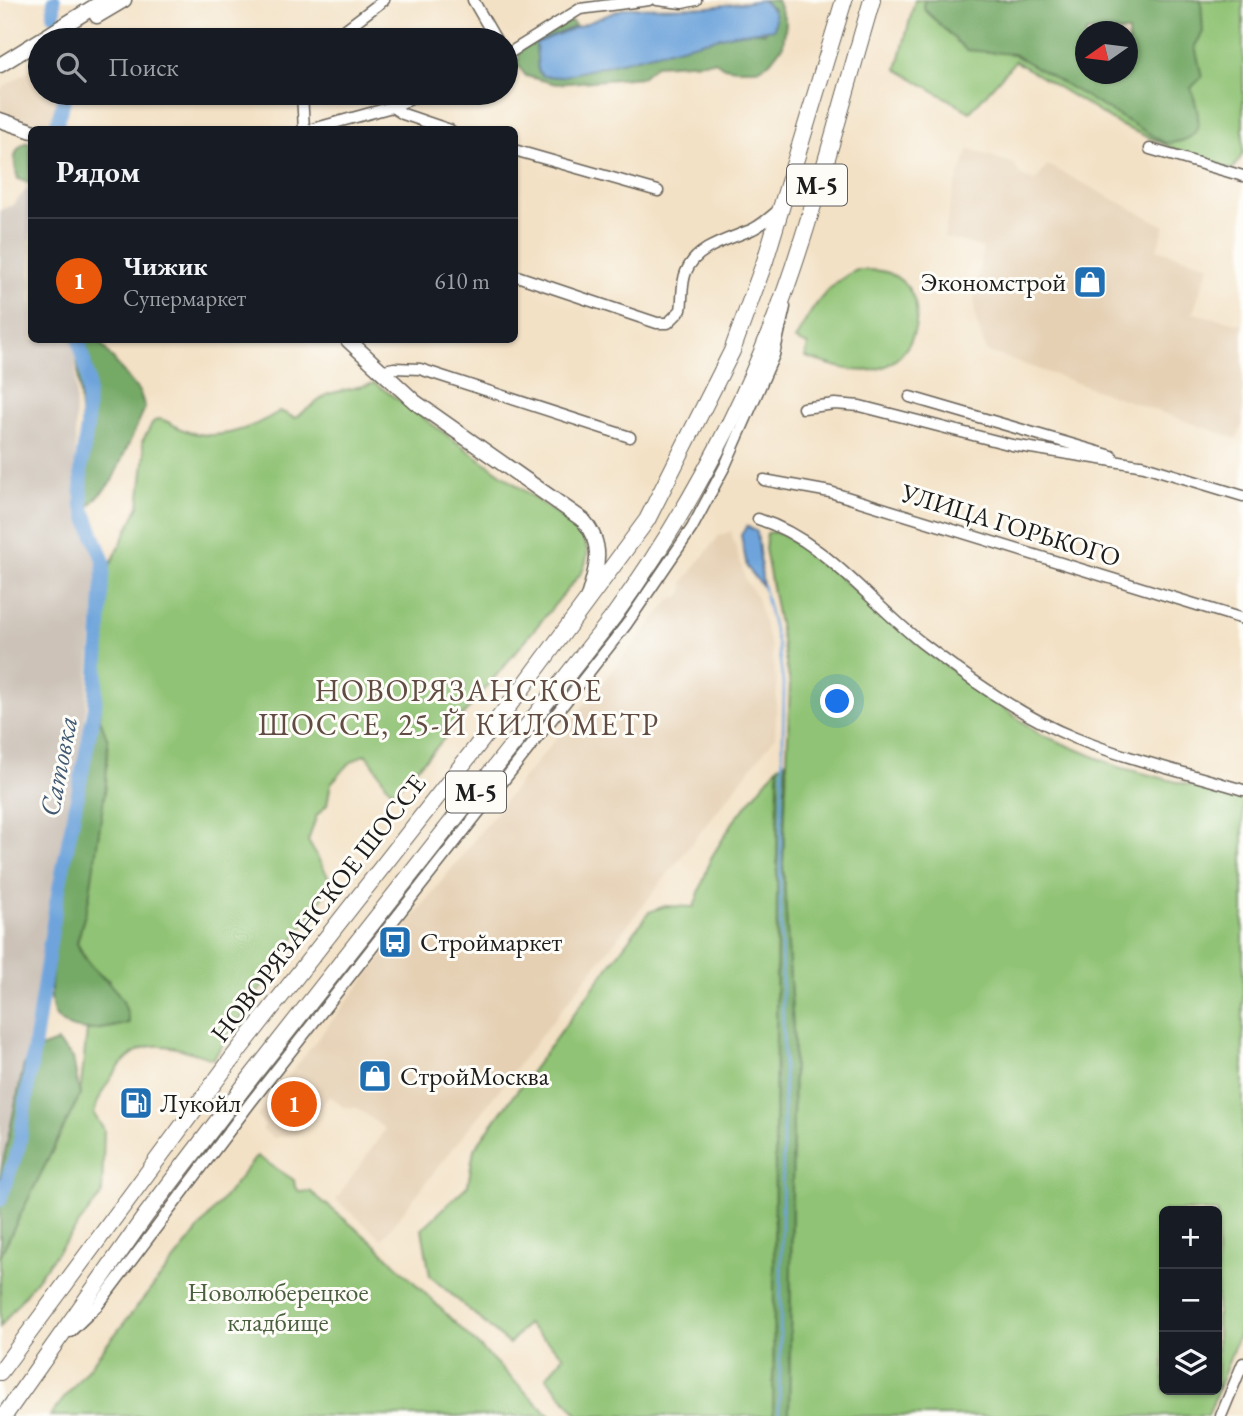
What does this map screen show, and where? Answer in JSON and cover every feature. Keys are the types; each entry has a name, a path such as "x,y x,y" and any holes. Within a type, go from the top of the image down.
{"highway":[{"name":"НОВОРЯЗАНСКОЕ ШОССЕ","path":"0,1372 251,1033 584,607 647,520 716,386 761,274 844,0"},
{"name":"НОВОРЯЗАНСКОЕ ШОССЕ","path":"4,1416 146,1215 252,1076 555,692 642,576 726,433 772,325 792,269 872,0"}],"main road":[{"path":"60,28 105,0"},
{"path":"77,28 124,0"},
{"path":"0,65 28,48"},
{"path":"0,76 28,58"},
{"path":"0,120 28,130"},
{"path":"351,343 415,402 583,520 597,539 598,562 584,607"}],"street":[{"path":"347,28 384,0"},
{"path":"473,0 489,28"},
{"path":"518,48 580,9 649,0"},
{"path":"657,0 682,3 696,0"},
{"path":"304,105 306,126"},
{"path":"322,126 397,105"},
{"path":"392,107 403,114 438,126"},
{"path":"1150,149 1243,176"},
{"path":"518,150 658,191"},
{"path":"518,276 657,323 668,323 681,310 686,270 695,259 719,243 756,228 782,207"},
{"path":"379,371 420,369 630,437"},
{"path":"910,397 1243,496"},
{"path":"803,408 835,404 860,406 1012,445 1145,466"},
{"name":"УЛИЦА ГОРЬКОГО","path":"764,480 830,492 1243,619"},
{"path":"758,519 796,535 817,549 922,642 1042,722 1107,749 1243,790"},
{"path":"1221,1416 1243,1363"}],"shaded area":[{"path":"28,72 28,105 59,105 54,126 0,112 0,89"},
{"name":"Экономстрой","path":"969,149 1014,164 1021,176 1035,181 1048,165 1165,226 1157,249 1209,265 1193,313 1243,324 1243,422 1237,439 986,351 976,321 974,298 983,248 944,237 953,192"},
{"path":"28,188 28,343 76,343 75,495 98,557 84,731 24,1065 0,1175 0,210 13,205"},
{"path":"731,531 746,581 757,598 771,647 777,685 775,737 382,1239 336,1200 385,1129 357,1108 343,1107 330,1096 299,1133 274,1138 262,1130 265,1125 257,1116 515,788 671,599 679,597 684,590 683,582 719,536"}],"green space":[{"path":"762,0 777,0 786,23 783,45 770,62 758,69 724,67 715,61 656,65 642,77 556,84 526,76 518,65 520,50 571,21 576,26 536,43 538,71 750,31 765,33 774,10"},
{"path":"915,0 1243,0 1243,154 1232,170 1186,154 1120,125 1015,61 970,112 897,69"},
{"path":"924,0 1201,0 1203,32 1195,46 1202,77 1191,88 1198,127 1188,138 1165,143 1013,54 966,50 924,9"},
{"path":"28,142 28,183 18,179 15,163 16,153"},
{"path":"857,270 889,273 903,283 912,295 916,326 910,341 901,354 889,364 873,370 848,369 805,357 808,345 795,340 806,319 828,290"},
{"path":"76,343 100,343 140,393 145,408 112,481 86,510 77,498 82,425"},
{"path":"375,383 572,525 586,547 585,565 436,748 393,792 365,754 350,763 331,783 327,805 317,815 308,841 332,883 213,1059 170,1047 146,1047 124,1061 113,1075 97,1103 94,1114 104,1130 102,1194 0,1327 0,1256 80,1095 87,1030 113,1027 110,981 93,971 77,943 88,893 107,764 100,719 107,572 139,506 145,453 142,442 153,422 158,419 196,434 234,432 280,411 295,418 328,394"},
{"path":"767,533 782,534 832,571 934,657 1038,733 1119,767 1243,799 1243,1323 1222,1379 1222,1206 1159,1206 1159,1395 1216,1395 1208,1416 789,1416 794,1045 783,864 790,684 765,549"},
{"path":"100,719 108,740 106,785 89,899 77,943 90,965 121,998 129,1023 89,1030 70,1027 62,1022 55,1015 51,999 62,897 90,742 93,729"},
{"path":"786,761 783,864 794,1045 789,1416 773,1416 778,766"},
{"path":"778,766 773,1416 579,1416 546,1377 564,1356 527,1324 509,1344 430,1276 422,1229 468,1185 474,1149 649,912 665,906 694,907 711,858 733,822"},
{"path":"57,1042 73,1058 80,1095 0,1256 0,1175 24,1065 40,1048"},
{"name":"Новолюберецкое кладбище","path":"257,1156 294,1180 295,1187 300,1192 310,1191 376,1245 550,1416 50,1416"}],"water":[{"path":"762,0 774,13 774,29 733,34 560,77 543,76 538,71 536,43 625,8 710,7"},
{"path":"747,526 757,532 763,587 747,567 741,535"}],"waterway":[{"name":"Сатовка","path":"54,0 54,15"},
{"name":"Сатовка","path":"56,126 62,105"},
{"name":"Сатовка","path":"0,1200 19,1146 56,904 95,707 104,562 82,505 81,469 87,428 88,378 80,343"},
{"path":"763,585 778,646 784,690 780,886 784,1080 779,1416"}],"place":[{"name":"Экономстрой","path":"1090,282"},
{"name":"Строймаркет","path":"395,942"},
{"name":"СтройМосква","path":"375,1076"},
{"name":"Лукойл","path":"136,1103"},
{"name":"Чижик","path":"294,1104"}],"district":[{"name":"НОВОРЯЗАНСКОЕ ШОССЕ, 25-Й КИЛОМЕТР","path":"459,707"}]}
